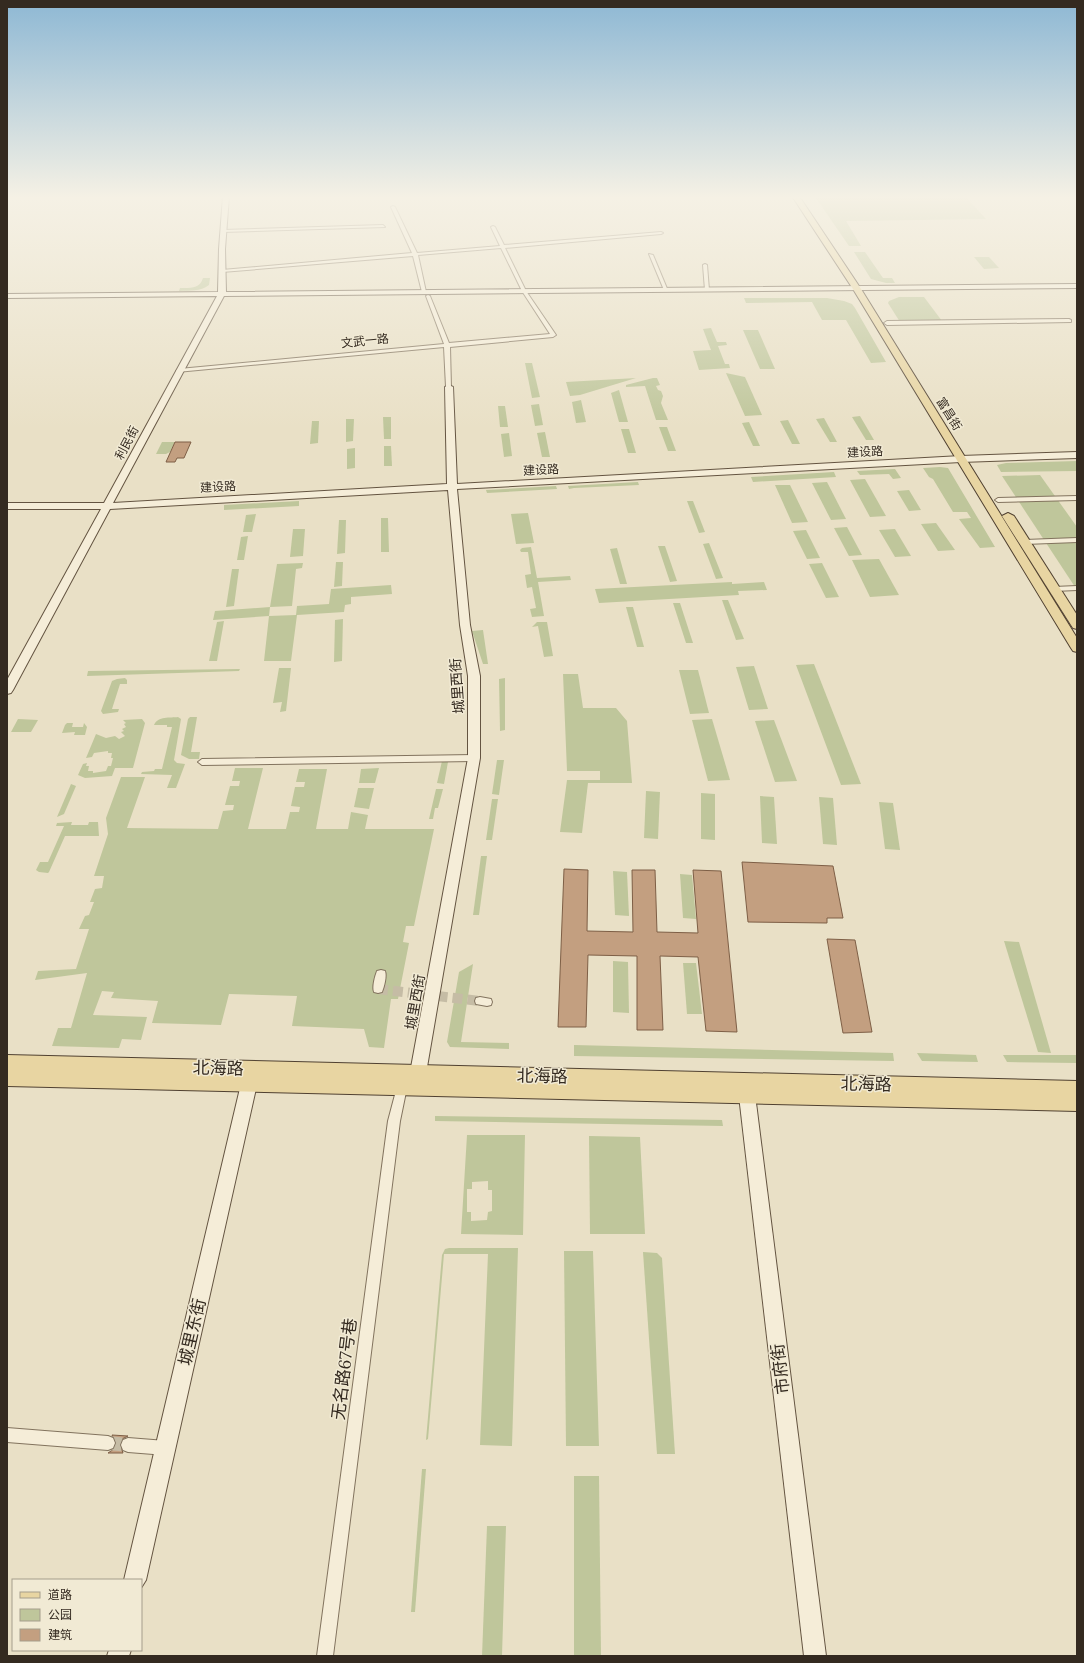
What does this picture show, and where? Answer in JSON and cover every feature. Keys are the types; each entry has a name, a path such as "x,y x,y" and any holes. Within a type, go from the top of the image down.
{"main road":[{"name":"富昌街","path":"850,274 887,323 1077,625"},
{"name":"富昌街","path":"851,274 961,459 1077,648"},
{"name":"北海路","path":"7,1063 418,1073 1077,1103"},
{"name":"北海路","path":"7,1078 402,1087 1077,1089"}],"street":[{"name":"利民街","path":"7,690 221,296 222,274"},
{"name":"城里西街","path":"418,1073 474,758 474,676 465,625 452,487 447,345 426,294 420,274"},
{"path":"517,274 526,293"},
{"path":"659,274 666,290"},
{"path":"706,274 707,290"},
{"path":"526,293 666,290 862,291 1077,286"},
{"path":"7,300 526,293 1077,291"},
{"name":"文武一路","path":"179,371 553,335 526,293"},
{"path":"7,296 221,296"},
{"path":"887,323 1069,321"},
{"name":"建设路","path":"7,506 106,506 961,459 1077,455"},
{"path":"998,500 1077,498"},
{"path":"1025,542 1077,540"},
{"path":"1054,589 1077,588"},
{"path":"202,762 474,758"},
{"path":"378,989 381,974"},
{"name":"城里东街","path":"135,1579 249,1084"},
{"name":"无名路67号巷","path":"325,1656 394,1121 402,1087"},
{"name":"市府街","path":"746,1088 815,1656"},
{"path":"7,1435 108,1443"},
{"path":"128,1445 166,1448"}],"green space":[{"path":"868,274 880,274 883,278 892,278 895,283 886,283 871,279"},
{"path":"203,278 210,278 209,285 206,287 202,289 179,291 180,288 191,288 197,286 202,282"},
{"path":"899,297 924,297 942,321 900,322 888,303 889,301"},
{"path":"744,298 827,298 852,304 886,362 871,363 846,320 822,320 812,302 746,303"},
{"path":"711,328 717,342 726,342 727,345 718,346 725,364 729,364 730,368 699,370 693,351 711,350 703,329"},
{"path":"743,330 758,330 775,369 760,369"},
{"path":"525,363 532,363 540,397 532,398"},
{"path":"726,373 745,377 762,415 745,416"},
{"path":"636,378 580,395 570,396 566,382"},
{"path":"657,378 660,385 656,386 658,390 661,391 663,396 661,403 668,420 656,420 645,386 626,387 626,385"},
{"path":"619,390 628,422 619,422 611,393"},
{"path":"581,400 586,422 576,423 572,402"},
{"path":"539,404 543,425 535,426 531,405"},
{"path":"498,406 505,406 508,427 500,427"},
{"path":"860,416 874,440 866,440 852,417"},
{"path":"383,417 391,417 391,439 384,439"},
{"path":"824,418 837,442 830,442 816,419"},
{"path":"346,419 354,419 353,441 346,442"},
{"path":"788,420 800,444 792,444 780,421"},
{"path":"312,421 319,421 318,443 310,444"},
{"path":"749,422 760,446 753,446 742,423"},
{"path":"659,427 667,427 676,451 668,451"},
{"path":"621,429 629,429 636,453 628,453"},
{"path":"545,432 550,457 542,457 537,433"},
{"path":"509,433 512,456 504,457 501,434"},
{"path":"162,442 175,442 170,452 166,454 156,454"},
{"path":"384,446 391,446 392,466 384,466"},
{"path":"355,448 355,468 347,469 347,449"},
{"path":"1077,461 1077,471 1001,472 997,465 1006,463"},
{"path":"923,468 948,468 995,547 980,548 959,519 971,518 967,512 953,512 933,479 929,477"},
{"path":"895,469 901,478 893,479 889,474 860,475 857,471"},
{"path":"834,472 836,477 753,482 751,477"},
{"path":"1040,475 1077,527 1077,590 1002,476"},
{"path":"865,479 886,516 870,517 850,480"},
{"path":"638,482 639,485 569,489 568,486"},
{"path":"827,482 846,519 831,520 812,483"},
{"path":"775,485 790,485 808,522 792,523"},
{"path":"556,486 557,489 487,493 486,490"},
{"path":"909,490 921,510 909,511 897,491"},
{"path":"299,501 299,506 224,510 224,505"},
{"path":"687,501 693,501 705,532 699,533"},
{"path":"528,513 534,543 516,544 511,514"},
{"path":"256,514 252,532 243,532 246,515"},
{"path":"381,518 388,518 389,552 381,552"},
{"path":"339,520 346,520 345,553 337,554"},
{"path":"936,523 955,550 938,551 921,524"},
{"path":"847,527 862,555 849,556 834,528"},
{"path":"293,529 305,529 303,556 290,557"},
{"path":"895,529 911,556 895,557 879,530"},
{"path":"806,530 820,558 807,559 793,531"},
{"path":"248,536 244,560 237,560 241,537"},
{"path":"709,543 723,578 716,579 703,544"},
{"path":"658,546 665,546 677,581 670,582"},
{"path":"531,547 537,578 570,576 571,580 538,582 544,616 532,617 530,609 536,608 532,587 527,588 525,575 531,574 528,552 521,552 520,550 522,548"},
{"path":"617,548 627,584 620,584 610,549"},
{"path":"879,559 899,595 870,597 852,560"},
{"path":"336,562 343,562 342,586 334,587"},
{"path":"303,563 302,568 296,569 292,606 270,607 277,564"},
{"path":"822,563 839,597 826,598 809,564"},
{"path":"232,569 239,569 234,606 226,607"},
{"path":"732,582 732,584 764,582 767,590 738,591 739,595 599,603 595,589"},
{"path":"391,585 392,594 351,597 351,604 345,605 344,612 297,615 291,661 264,661 269,616 296,615 297,606 329,604 331,589"},
{"path":"722,600 728,600 744,639 736,640"},
{"path":"673,603 680,603 693,643 686,643"},
{"path":"270,607 269,616 213,620 215,611"},
{"path":"626,607 633,607 644,647 637,647"},
{"path":"343,619 342,661 334,662 335,620"},
{"path":"224,621 217,661 209,661 217,622"},
{"path":"537,622 547,622 553,656 544,657 538,626 532,627"},
{"path":"483,630 488,664 483,664 472,631"},
{"path":"814,664 861,784 841,785 796,665"},
{"path":"754,666 768,709 749,710 736,667"},
{"path":"279,668 291,668 286,711 280,712 282,702 273,703"},
{"path":"240,669 239,671 87,676 88,671"},
{"path":"679,670 698,670 709,713 690,714"},
{"path":"563,674 578,674 583,708 616,708 627,721 632,783 588,783 582,833 560,832 567,780 600,780 600,771 567,771"},
{"path":"125,678 127,680 127,684 120,684 112,709 119,709 118,712 103,714 101,711 112,681"},
{"path":"505,678 505,730 500,731 499,679"},
{"path":"178,717 181,719 174,760 177,763 185,764 176,788 167,788 172,775 141,774 142,772 162,769 172,727 167,727 167,725 154,725 158,720 164,718"},
{"path":"190,717 197,717 191,752 200,752 199,759 189,759 181,755 188,719"},
{"path":"18,719 38,720 31,732 11,732"},
{"path":"142,719 145,723 133,768 115,768 112,776 85,778 78,775 83,764 87,763 86,766 89,766 88,771 93,771 93,773 106,771 108,766 111,766 113,758 111,758 112,753 108,753 108,751 94,753 92,757 86,758 96,734 106,738 115,736 119,739 125,736 121,732 124,731 122,729 126,727 124,724 126,723 123,720"},
{"path":"712,719 730,780 708,781 692,720"},
{"path":"774,720 797,781 775,782 755,721"},
{"path":"67,723 73,723 72,727 83,727 84,723 87,727 85,735 74,735 75,732 62,733"},
{"path":"497,760 504,760 499,795 492,794"},
{"path":"442,761 448,762 444,784 437,783"},
{"path":"235,768 263,768 248,829 286,829 290,812 299,812 300,807 291,806 295,787 304,787 305,782 296,782 299,769 327,769 316,829 348,829 351,812 368,815 365,829 434,829 414,926 406,926 403,942 409,943 398,999 391,999 384,1048 369,1047 364,1029 292,1026 297,996 229,994 221,1025 152,1023 158,1001 111,998 114,992 102,991 93,1015 147,1017 141,1040 122,1039 119,1048 52,1046 58,1028 71,1028 87,973 35,980 38,971 76,969 89,929 79,929 85,916 89,915 94,902 90,902 95,889 102,888 104,876 94,876 108,834 106,818 121,777 145,777 127,828 218,829 223,811 233,810 234,805 225,805 230,786 239,786 240,781 232,781"},
{"path":"379,768 375,783 359,783 361,769"},
{"path":"71,784 76,786 64,814 57,817"},
{"path":"358,788 374,788 369,809 354,807"},
{"path":"436,789 443,789 438,808 435,808 433,819 429,819"},
{"path":"646,791 660,792 658,839 644,838"},
{"path":"701,793 715,794 715,840 701,839"},
{"path":"760,796 774,797 777,844 762,843"},
{"path":"819,797 833,798 837,845 823,844"},
{"path":"492,799 498,799 492,840 486,840"},
{"path":"879,802 893,803 900,850 885,849"},
{"path":"72,822 71,825 88,825 89,822 98,822 99,836 65,836 49,872 39,872 36,870 40,862 48,862 64,826 56,826 57,823"},
{"path":"481,856 487,856 479,915 473,915"},
{"path":"613,871 627,872 629,916 615,915"},
{"path":"680,874 692,875 696,919 683,918"},
{"path":"1004,941 1019,942 1051,1053 1038,1052"},
{"path":"613,961 628,962 629,1013 613,1012"},
{"path":"683,963 696,963 702,1014 687,1014"},
{"path":"473,964 461,1042 509,1043 509,1049 450,1047 447,1042 459,972"},
{"path":"574,1045 893,1053 894,1061 574,1056"},
{"path":"917,1053 976,1055 978,1062 922,1061"},
{"path":"1003,1055 1077,1055 1077,1063 1007,1062"},
{"path":"435,1116 722,1120 723,1126 435,1121"},
{"path":"467,1135 525,1135 523,1235 461,1234","holes":["488,1181 488,1190 492,1190 492,1211 488,1212 487,1220 471,1221 471,1212 467,1212 467,1189 472,1189 472,1182"]},
{"path":"589,1136 640,1137 645,1234 590,1234"},
{"path":"518,1248 512,1446 480,1445 488,1254 444,1254 428,1439 426,1440 442,1255 445,1249"},
{"path":"564,1251 593,1251 599,1446 566,1446"},
{"path":"643,1252 657,1253 662,1258 675,1454 657,1454"},
{"path":"422,1469 426,1469 415,1612 411,1612"},
{"path":"574,1476 599,1476 601,1656 574,1656"},
{"path":"487,1526 506,1526 502,1656 482,1656"}],"building":[{"path":"175,442 191,442 184,458 177,458 175,462 166,462"},
{"path":"742,862 833,866 843,918 827,918 827,923 748,922"},
{"path":"564,869 588,870 587,931 633,932 632,870 655,870 657,932 698,933 693,870 721,871 737,1032 706,1031 698,957 660,956 663,1030 637,1030 637,956 588,955 586,1027 558,1027"},
{"path":"827,939 855,940 872,1032 843,1033"},
{"path":"112,1435 128,1436 122,1439 120,1444 123,1453 108,1453 114,1449 116,1444"}],"tunnel":[{"path":"378,989 480,1001"},
{"path":"108,1443 128,1445"}]}
